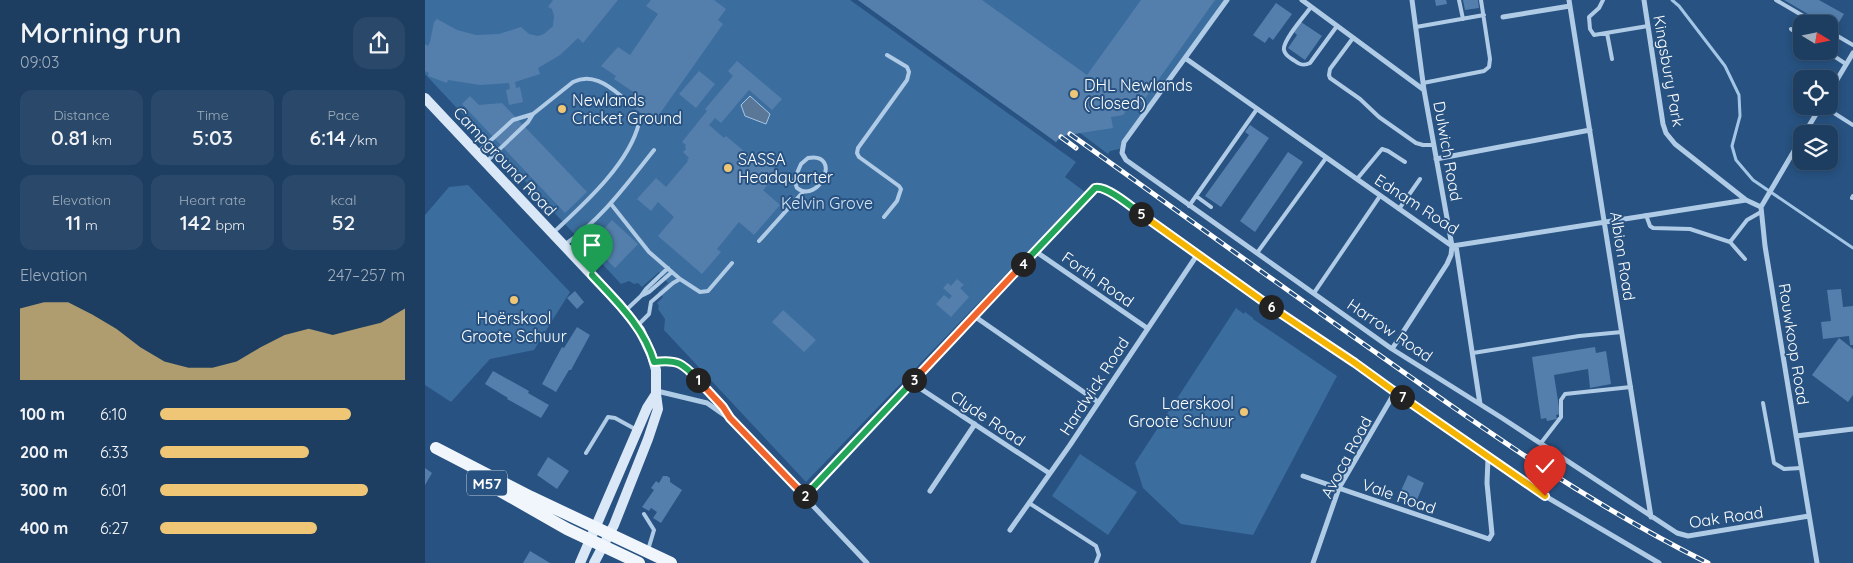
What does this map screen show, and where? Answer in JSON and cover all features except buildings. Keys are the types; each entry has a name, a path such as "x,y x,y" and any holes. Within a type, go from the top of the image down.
{"main road":[{"name":"Campground Road","path":"425,98 625,311 637,326 649,348 657,379 658,409 653,426 604,547 594,563"},
{"path":"580,563 647,408 656,393"},
{"name":"M57","path":"425,441 495,488 591,541 639,563"},
{"name":"M57","path":"436,448 531,497 671,563"}],"street":[{"path":"1185,58 1227,0"},
{"path":"1302,0 1424,90"},
{"name":"Dulwich Road","path":"1412,0 1424,90 1454,246 1480,404"},
{"name":"Kingsbury Park","path":"1643,0 1665,133 1675,144 1746,200"},
{"path":"1503,17 1570,3"},
{"name":"Albion Road","path":"1570,3 1651,517"},
{"path":"1838,78 1853,54"},
{"name":"Ednam Road","path":"1185,58 1454,246 1746,200"},
{"name":"Harrow Road","path":"1185,58 1124,142 1122,154 1126,160 1392,349 1541,443 1651,517"},
{"path":"1436,158 1590,130"},
{"path":"1746,200 1761,209 1793,152"},
{"path":"804,497 1090,191 1099,186 1129,205 1239,285 1355,363 1488,458 1545,496 1657,563"},
{"name":"Rouwkoop Road","path":"1761,209 1765,246 1817,563"},
{"path":"1392,349 1447,264 1454,246"},
{"name":"Forth Road","path":"1035,251 1147,328"},
{"name":"Hardwick Road","path":"1010,530 1197,254"},
{"path":"974,316 1098,402"},
{"path":"654,362 674,361 687,368 723,407 730,418 867,563"},
{"name":"Clyde Road","path":"912,382 1049,473"},
{"name":"Avoca Road","path":"1313,563 1339,488 1395,392"},
{"path":"656,393 707,403 730,418"},
{"path":"930,490 975,424"},
{"path":"1796,436 1853,429"},
{"name":"Vale Road","path":"1303,476 1487,539 1491,538 1492,534 1487,483 1488,458"},
{"name":"Oak Road","path":"1651,517 1677,533 1688,536 1809,516"}],"lane":[{"path":"1459,0 1463,19"},
{"path":"1423,83 1484,71 1489,67 1491,63 1481,0"},
{"path":"1603,0 1599,8 1589,17 1589,29 1595,35 1648,26"},
{"path":"1776,0 1802,15"},
{"path":"1311,7 1284,47 1286,54 1298,64 1305,65 1310,63 1337,26"},
{"path":"1416,27 1484,15"},
{"path":"1607,33 1612,59"},
{"path":"1838,36 1853,45"},
{"path":"1353,38 1330,69 1330,78 1416,143 1434,145"},
{"path":"884,217 897,201 901,189 859,156 857,148 907,80 909,72 907,67 887,55"},
{"path":"1838,58 1847,64"},
{"path":"486,162 528,122 533,114 565,87 579,79 598,80 621,96"},
{"path":"1189,206 1257,109"},
{"path":"477,153 513,120 533,114"},
{"path":"1837,115 1853,125"},
{"path":"553,234 599,189 631,143 639,123"},
{"path":"1357,179 1382,149 1405,162"},
{"path":"564,245 593,223 611,204 654,150"},
{"path":"759,241 803,192 812,190 825,178 826,168 819,159 808,158 801,164 794,182 797,188 803,192"},
{"path":"1257,254 1326,158"},
{"path":"1399,209 1420,179"},
{"path":"1196,196 1211,207"},
{"path":"1314,293 1380,196"},
{"path":"611,204 649,252 680,279 700,292 706,292 716,283 732,263"},
{"path":"1730,242 1747,220 1761,209"},
{"path":"1646,215 1650,226 1653,228 1690,229 1730,242 1745,259"},
{"path":"625,311 646,289 670,270"},
{"path":"637,326 649,315 651,302 680,279"},
{"path":"1473,353 1579,336 1622,332"},
{"path":"1541,443 1561,417 1561,400 1565,394 1631,387"},
{"path":"1763,403 1774,463 1784,469 1801,468"},
{"path":"586,453 608,417 615,418 638,430"},
{"path":"1029,503 1096,546 1099,555 1096,563"},
{"path":"644,514 653,530 647,552"}],"green space":[{"name":"Kelvin Grove","path":"425,0 850,0 1076,162 1065,177 1085,192 806,482 664,330 665,319 658,309 657,303 663,297 658,292 668,283 659,272 642,287 638,283 634,284 629,281 621,284 425,74"},
{"name":"DHL Newlands (Closed)","path":"858,0 1227,0 1124,142 1123,148 1110,151 1108,154 1080,133 1062,136 1056,142"},
{"path":"468,185 570,292 534,350 490,359 451,402 425,385 425,215 449,187"},
{"path":"1236,308 1244,314 1245,312 1337,376 1253,535 1181,524 1143,488 1135,463"},
{"path":"1080,454 1137,492 1108,535 1052,496"}],"shaded area":[{"path":"750,96 770,114 766,124 745,116 741,105"}],"waterway":[{"path":"1672,0 1679,6 1725,66 1739,95 1740,116 1732,146 1736,160 1753,180 1853,248"}],"railway":[{"path":"1070,134 1424,387 1503,441 1583,493 1665,541 1708,563"},
{"path":"1061,137 1076,148"}],"place":[{"name":"DHL Newlands (Closed)","path":"1074,94"},
{"name":"Newlands Cricket Ground","path":"562,109"},
{"name":"SASSA Headquarter","path":"728,168"},
{"name":"Hoërskool Groote Schuur","path":"514,300"},
{"name":"Laerskool Groote Schuur","path":"1244,412"}],"route":[{"path":"592,275 637,326 645,339 654,362 674,361 687,368 723,407 730,418 804,497 1090,191 1099,186 1129,205 1239,285 1355,363 1442,426 1545,496"}]}
